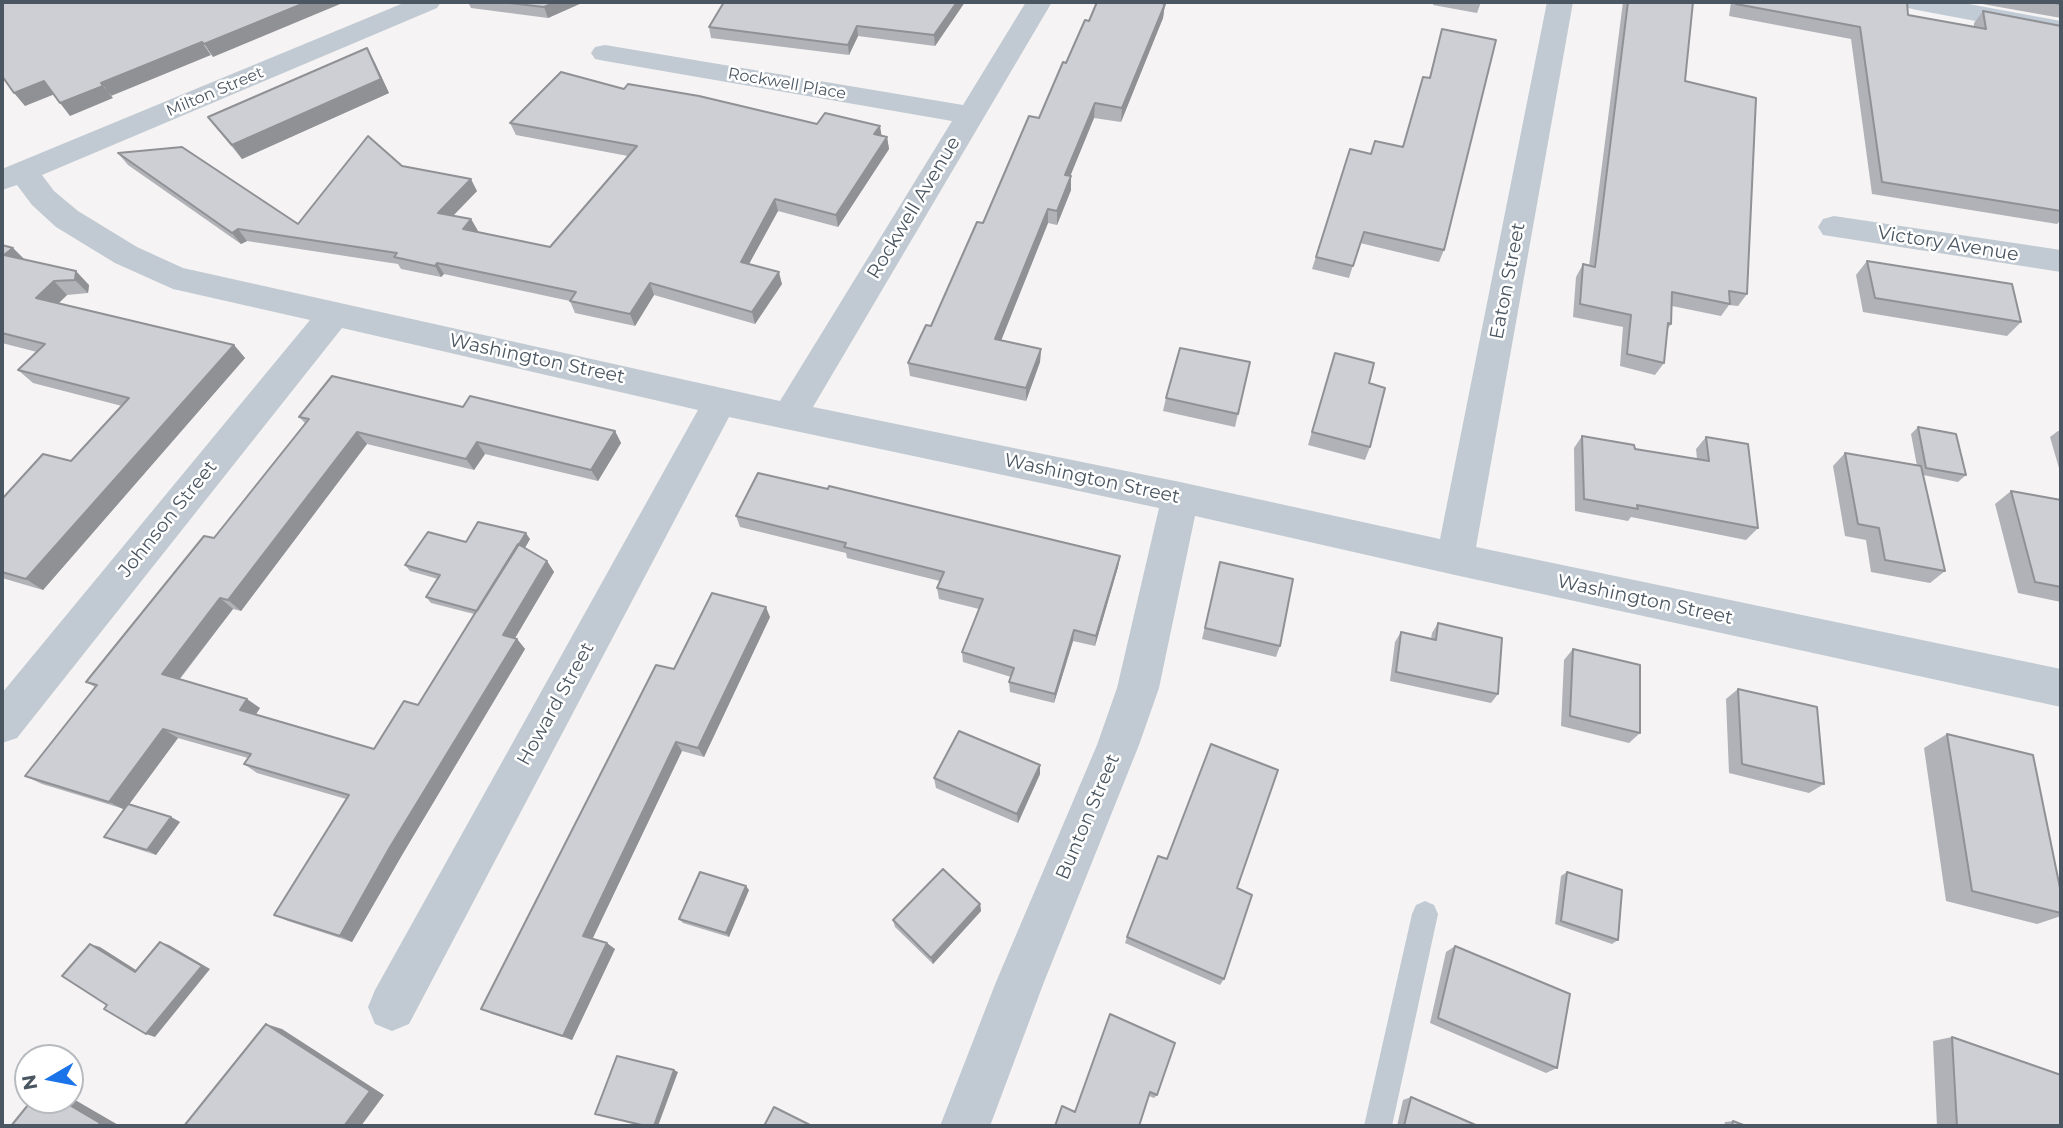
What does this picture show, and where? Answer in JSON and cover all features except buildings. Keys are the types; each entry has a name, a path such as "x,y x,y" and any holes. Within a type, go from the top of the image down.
{"main road":[{"path":"1917,2 2061,29"}],"street":[{"name":"Milton Street","path":"13,176 428,2"},
{"name":"Rockwell Avenue","path":"790,415 1039,2"},
{"name":"Eaton Street","path":"1455,559 1560,2"},
{"name":"Rockwell Place","path":"605,53 970,115"},
{"name":"Washington Street","path":"13,176 67,219 126,255 173,277 616,376 720,402 1180,497 1455,559 2061,688"},
{"name":"Victory Avenue","path":"1834,227 2061,261"},
{"name":"Johnson Street","path":"2,724 334,314"},
{"name":"Howard Street","path":"392,1007 720,402"},
{"name":"Bunton Street","path":"965,1126 1020,982 1118,745 1138,688 1180,497"}],"lane":[{"path":"1378,1126 1425,914"}]}
